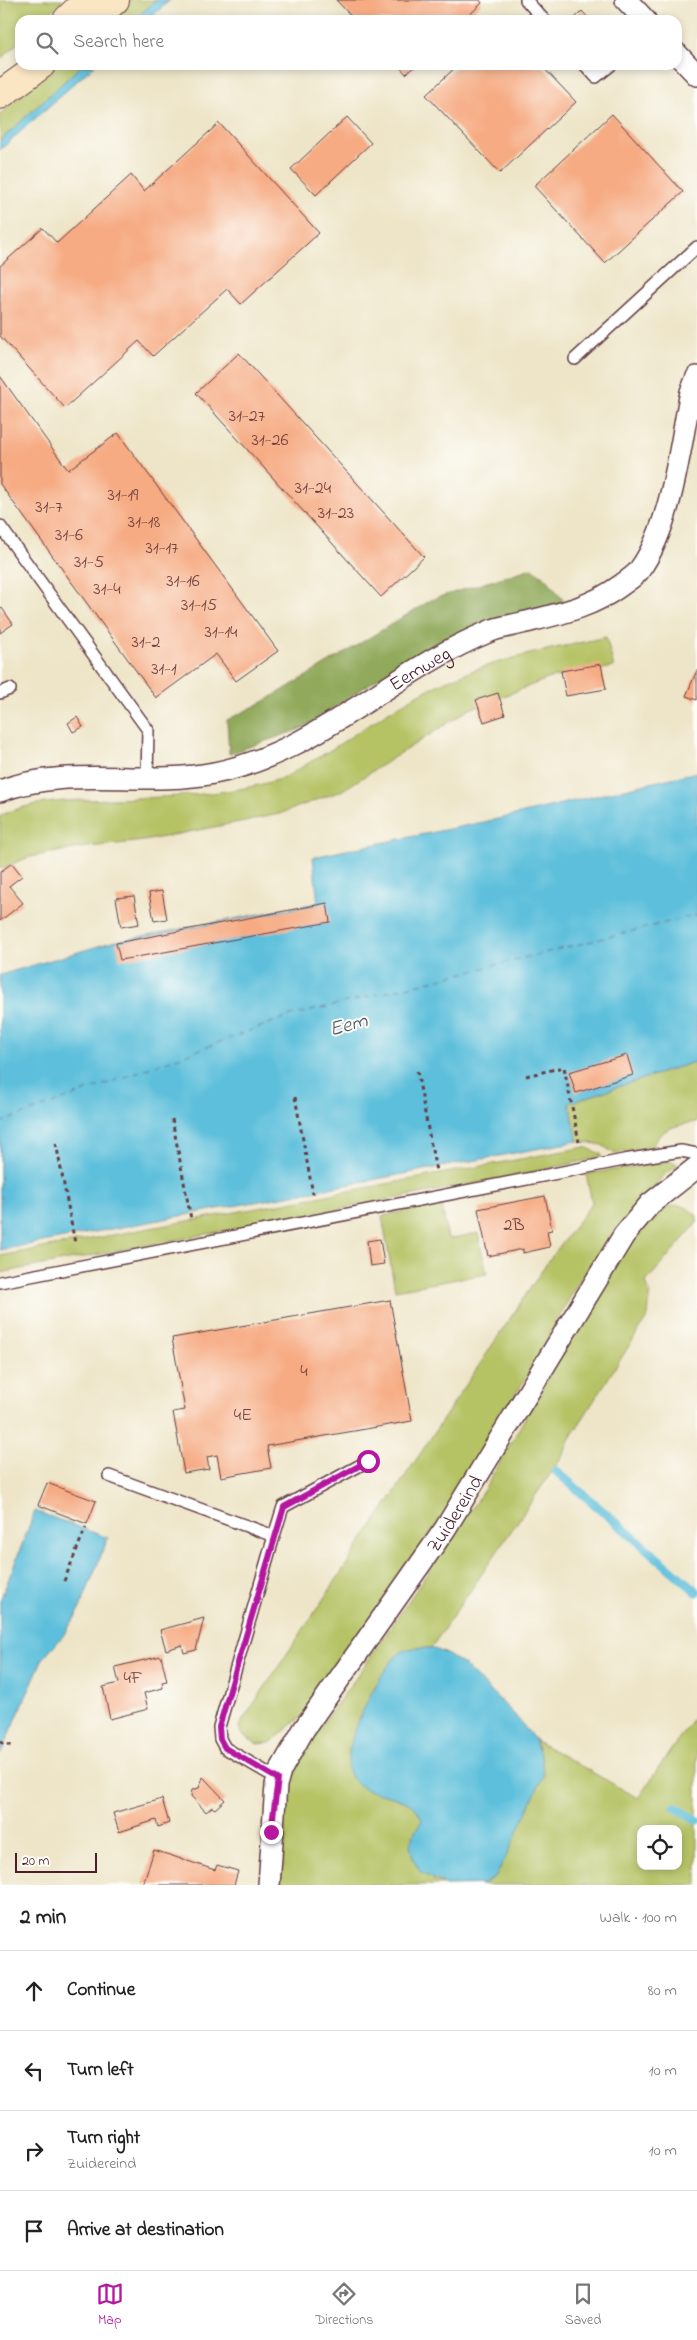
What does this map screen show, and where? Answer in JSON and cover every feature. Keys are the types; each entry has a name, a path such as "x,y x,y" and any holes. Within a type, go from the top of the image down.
{"main road":[{"path":"72,15 88,0"},
{"path":"98,15 115,0"},
{"path":"0,94 21,70"},
{"path":"0,94 34,70"}],"street":[{"path":"626,0 640,15"},
{"path":"682,59 697,75"},
{"name":"Eemweg","path":"0,791 23,782 66,776 147,778 213,773 263,760 294,746 432,659 489,631 565,613 601,600 640,570 664,522 691,392 697,377"},
{"name":"Zuidereind","path":"270,1885 271,1832 278,1779 304,1730 445,1529 624,1235 650,1204 697,1167"}],"lane":[{"path":"526,0 540,15"},
{"path":"590,70 596,77 605,70"},
{"path":"575,359 697,247"},
{"path":"0,526 148,730 147,778"},
{"path":"0,1282 624,1160 681,1151 697,1154"},
{"path":"278,1779 225,1748 220,1739 219,1727 284,1507 368,1461"},
{"path":"109,1476 274,1536"}],"path":[{"path":"526,1076 564,1067 579,1142"},
{"path":"417,1071 436,1171"},
{"path":"295,1097 314,1194"},
{"path":"172,1119 191,1219"},
{"path":"56,1144 75,1243"},
{"path":"64,1581 86,1527"},
{"path":"0,1742 12,1746"}],"green space":[{"path":"1,0 63,0 48,15 15,15 15,46 0,60"},
{"path":"129,0 156,0 140,15 112,15"},
{"path":"50,70 77,70 0,141 0,114"},
{"path":"532,568 547,579 563,600 562,606 499,619 439,641 398,665 303,728 229,754 227,720 267,700 433,599"},
{"path":"606,637 614,667 550,678 470,709 341,791 279,814 144,841 79,848 29,857 0,869 0,816 13,810 54,802 175,796 218,792 260,785 290,774 412,698 435,686 483,667 507,660"},
{"path":"697,1061 697,1122 676,1126 664,1132 655,1141 652,1148 615,1154 602,1145 578,1141 569,1103"},
{"path":"585,1147 601,1154 601,1157 520,1175 0,1273 0,1256"},
{"path":"672,1161 678,1165 665,1174 615,1231 578,1283 522,1384 439,1522 306,1713 270,1743 257,1744 241,1734 239,1726 547,1263 592,1203 586,1174"},
{"path":"441,1203 448,1239 478,1233 487,1274 395,1290 382,1216"},
{"path":"678,1205 687,1208 697,1216 697,1223 646,1282 650,1294 648,1316 569,1440 564,1454 431,1648 414,1648 400,1653 375,1686 348,1752 398,1799 410,1803 419,1810 422,1820 412,1837 434,1881 447,1885 280,1885 283,1863 280,1829 282,1802 293,1769 304,1749 363,1668 486,1487 567,1344 627,1245 664,1208"},
{"path":"697,1712 697,1885 480,1885 484,1884 542,1760 535,1740 638,1798"}],"water":[{"path":"156,0 170,0 154,15 140,15"},
{"path":"77,70 89,70 0,150 0,141"},
{"name":"Eem","path":"697,772 697,1061 569,1103 578,1141 0,1250 0,975 112,942 318,903 313,857 498,819"},
{"path":"35,1511 108,1538 78,1613 63,1636 42,1660 0,1756 0,1601"},
{"path":"414,1648 431,1648 445,1653 465,1666 513,1713 535,1740 542,1760 543,1776 507,1855 496,1876 484,1884 447,1885 421,1873 413,1858 410,1845 412,1837 422,1820 417,1810 409,1803 399,1799 367,1790 350,1776 348,1765 350,1749 355,1731 372,1692 392,1661 401,1652"}],"building":[{"path":"336,0 480,0 482,3 469,15 350,15"},
{"path":"402,70 410,70 406,74"},
{"path":"453,70 546,70 576,102 500,173 426,95"},
{"path":"612,114 683,192 605,263 534,186"},
{"path":"347,117 371,143 316,195 291,169"},
{"path":"219,123 319,233 241,304 227,289 153,356 139,341 65,408 0,336 0,266 43,228 57,243 131,175 144,191"},
{"path":"239,353 424,557 381,597 196,393"},
{"path":"0,376 68,470 118,433 278,651 236,681 216,654 156,698 0,484"},
{"path":"2,608 13,624 0,633 0,609"},
{"path":"601,664 606,689 566,696 561,671"},
{"path":"697,670 697,700 686,696"},
{"path":"498,693 505,715 484,722 476,700"},
{"path":"77,717 83,727 73,732 68,723"},
{"path":"12,863 22,876 9,886 23,903 0,921 0,872"},
{"path":"162,891 167,919 154,921 149,893"},
{"path":"134,896 139,924 121,927 116,898"},
{"path":"327,903 330,922 120,960 116,943"},
{"path":"627,1055 633,1075 576,1093 569,1072"},
{"path":"545,1196 552,1230 547,1231 550,1247 523,1253 523,1249 488,1256 478,1209"},
{"path":"380,1239 384,1264 370,1266 367,1241"},
{"path":"390,1300 412,1421 267,1446 271,1468 221,1477 217,1455 207,1457 209,1469 184,1473 173,1412 185,1410 172,1338"},
{"path":"47,1483 96,1501 87,1524 38,1505"},
{"path":"204,1618 196,1650 184,1653 182,1645 166,1650 160,1630"},
{"path":"161,1656 167,1681 162,1682 163,1688 144,1693 148,1709 110,1719 103,1687 119,1683 115,1667"},
{"path":"203,1777 225,1800 215,1809 212,1807 206,1812 191,1796 192,1790 199,1788"},
{"path":"162,1799 169,1823 158,1827 156,1820 119,1832 113,1813"},
{"path":"154,1850 215,1870 217,1865 238,1871 234,1885 143,1885"}],"waterway":[{"path":"556,1471 697,1592"},
{"path":"675,1807 697,1820"}],"ferry route":[{"path":"0,1123 290,1016 697,915"}],"route":[{"path":"271,1832 278,1779 225,1748 220,1739 219,1727 284,1507 368,1461"}]}
